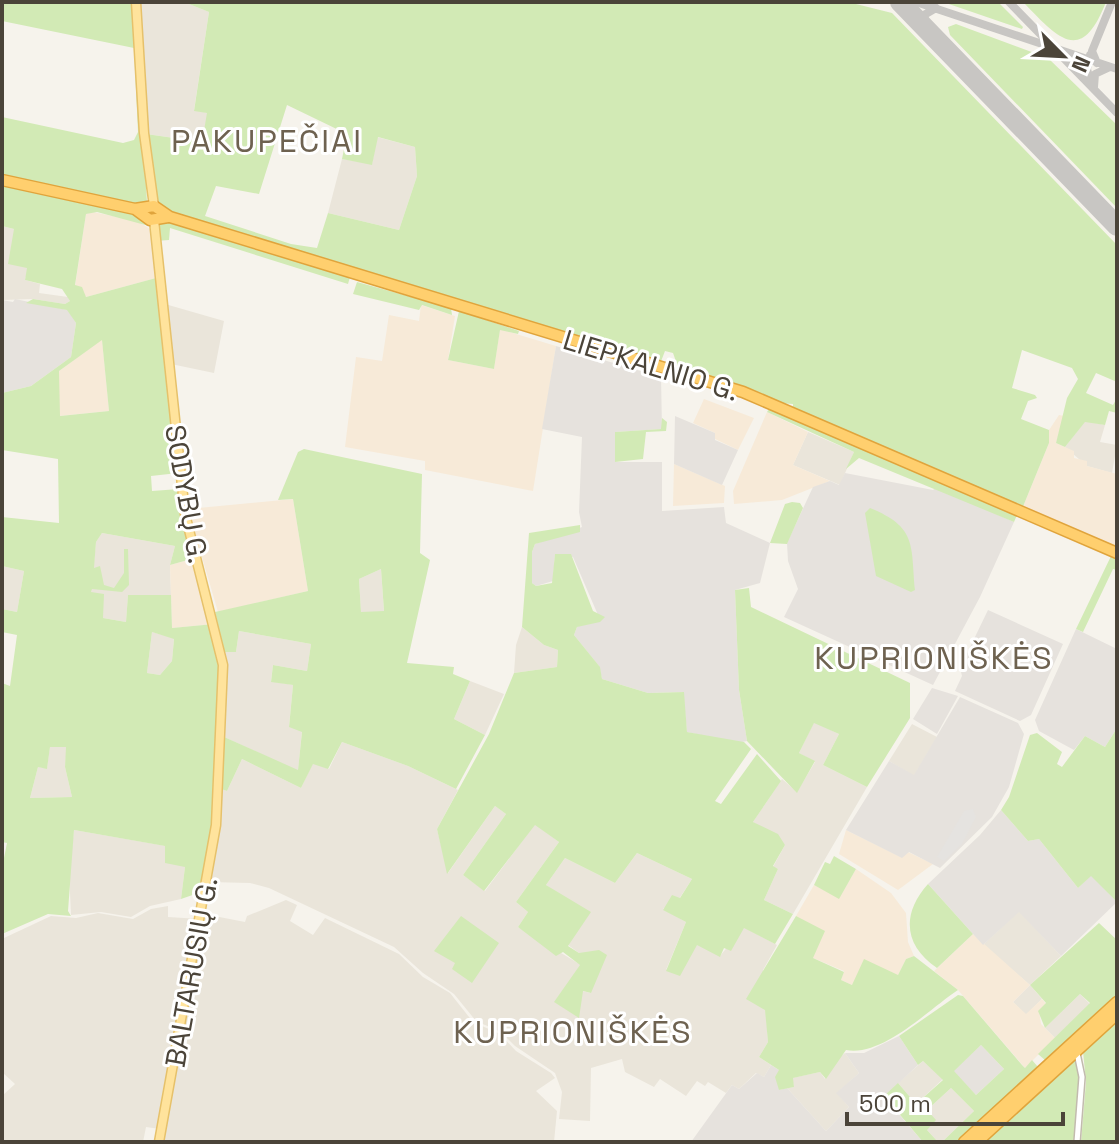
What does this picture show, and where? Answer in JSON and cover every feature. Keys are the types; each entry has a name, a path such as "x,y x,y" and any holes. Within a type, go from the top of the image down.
{"highway":[{"path":"2,180 149,210"},
{"name":"LIEPKALNIO G.","path":"149,210 743,392 1117,553"},
{"path":"964,1142 1117,1002"},
{"path":"977,1142 1117,1014"},
{"path":"1076,1039 1076,1051"}],"main road":[{"path":"136,2 149,210"},
{"name":"SODYBŲ G.","path":"149,210 185,514 223,660 218,801"},
{"name":"BALTARUSIŲ G.","path":"159,1142 197,945 218,801"}],"street":[{"path":"1076,1051 1082,1077 1077,1142"}],"shaded area":[{"path":"138,2 184,2 209,12 194,110 208,113 202,142 146,134"},
{"path":"377,137 415,147 417,176 399,230 328,213 342,159 372,164"},
{"path":"93,212 137,221 150,229 156,278 86,297 75,286 86,214"},
{"path":"2,226 14,229 28,268 25,280 40,284 39,293 68,297 70,301 65,304 33,299 2,300"},
{"path":"15,299 68,310 76,323 71,357 31,386 2,393 2,300 13,302"},
{"path":"165,304 224,321 214,373 171,364"},
{"path":"421,305 455,316 448,360 494,369 500,329 556,346 533,491 425,470 425,461 345,447 356,357 382,361 389,315 419,321"},
{"path":"102,339 109,411 59,416 59,371"},
{"path":"556,346 661,377 662,429 615,432 615,462 662,462 662,511 724,507 726,523 770,543 760,583 735,590 739,690 747,741 737,743 687,732 683,692 648,693 602,679 599,666 574,635 577,627 598,615 573,557 555,554 553,581 536,586 532,583 535,544 582,527 579,512 582,437 542,429"},
{"path":"704,399 754,418 738,450 715,439 715,433 693,423"},
{"path":"767,412 808,432 793,465 830,481 782,500 734,504 733,491"},
{"path":"1059,415 1064,416 1056,443 1074,451 1074,458 1087,461 1087,466 1117,474 1117,551 1022,509 1049,443 1049,430"},
{"path":"675,416 715,433 715,440 738,450 722,485 674,464"},
{"path":"1085,421 1105,425 1100,442 1117,445 1112,473 1087,466 1065,447"},
{"path":"808,432 854,452 840,485 793,465"},
{"path":"674,464 725,486 724,503 673,506"},
{"path":"845,473 933,490 936,487 1014,522 980,597 933,685 784,617 798,589 788,561 787,543 813,487 830,481 839,485"},
{"path":"293,499 308,591 218,612 188,509"},
{"path":"102,533 175,546 170,565 171,595 128,595 126,622 103,618 91,592 96,542"},
{"path":"195,558 214,624 172,628 170,565"},
{"path":"2,566 24,571 17,612 2,609"},
{"path":"381,569 384,612 361,612 359,579"},
{"path":"988,610 1063,644 1031,715 1020,721 955,691 962,676 960,668"},
{"path":"522,627 544,645 558,650 557,667 514,673 516,645"},
{"path":"1076,629 1117,649 1117,728 1105,747 1085,736 1074,750 1039,731 1035,720"},
{"path":"239,631 311,644 307,671 273,665 271,681 293,685 289,726 302,731 298,771 222,736 224,652 236,652"},
{"path":"152,632 174,638 172,661 160,675 147,673"},
{"path":"470,681 504,694 485,735 454,719"},
{"path":"932,688 958,696 937,734 913,719"},
{"path":"960,697 1018,723 1024,734 1009,787 992,817 940,868 909,852 902,858 846,830 889,761 914,775"},
{"path":"814,722 839,734 823,765 867,787 793,914 764,900 778,869 773,867 785,845 753,822 782,779 797,792 815,762 799,753"},
{"path":"912,724 937,737 914,776 889,761"},
{"path":"342,742 408,766 458,790 437,829 448,873 495,806 506,814 463,875 485,891 535,824 559,842 516,902 528,912 518,927 581,965 555,1002 579,1017 579,996 582,991 591,993 579,953 568,945 559,894 546,885 565,858 615,883 637,853 692,879 679,899 663,909 686,922 666,970 697,944 720,956 744,927 777,945 763,970 768,1042 759,1057 771,1065 764,1077 756,1073 739,1089 732,1085 726,1093 708,1082 705,1086 697,1081 686,1096 660,1079 654,1087 625,1072 622,1059 591,1068 590,1121 559,1119 562,1092 555,1073 515,1046 501,1032 476,1021 454,994 423,973 394,947 269,888 250,883 209,882 221,789 227,791 242,759 301,788 313,763 329,769"},
{"path":"50,746 67,747 65,767 72,797 30,798 38,767 47,768"},
{"path":"973,809 976,817 962,844 944,861 937,857 964,811"},
{"path":"1001,810 1028,841 1039,839 1078,888 1091,875 1117,902 1061,956 1019,912 983,945 928,884 980,835"},
{"path":"74,830 166,846 185,867 181,899 150,906 131,917 101,912 71,915 69,871"},
{"path":"846,830 901,857 908,852 933,864 898,890 839,854"},
{"path":"856,869 891,893 906,913 908,942 914,956 906,959 898,975 852,985 841,980 844,971 813,958 796,916 814,885 839,898"},
{"path":"286,900 297,905 290,921 313,935 325,918 399,954 423,977 450,993 473,1022 500,1034 516,1051 551,1073 555,1078 536,1091 557,1111 554,1142 161,1142 204,914 245,922 247,916"},
{"path":"168,906 168,917 200,919 160,1129 146,1127 143,1142 2,1142 2,1096 15,1084 2,1072 4,938 51,916 76,918 98,913 133,919 151,909"},
{"path":"1019,911 1061,956 1030,985 983,945"},
{"path":"973,934 1030,985 1013,1002 1026,1014 1042,999 1046,1004 1039,1011 1041,1024 1055,1038 1025,1068 958,990 934,971"},
{"path":"1030,985 1042,999 1026,1015 1013,1002"},
{"path":"1080,994 1090,1004 1055,1038 1045,1028"},
{"path":"899,1036 918,1065 884,1097 923,1142 691,1142 732,1085 739,1089 757,1073 764,1077 771,1065 779,1070 779,1090 787,1088 826,1131 849,1107 836,1093 859,1073 845,1053 864,1053"},
{"path":"981,1045 1004,1069 976,1095 953,1071"},
{"path":"845,1053 859,1073 837,1093 849,1107 826,1131 787,1088 794,1087 792,1078 820,1072 825,1079 835,1061"},
{"path":"923,1061 943,1079 916,1104 898,1083"},
{"path":"951,1088 974,1111 942,1142 938,1142 927,1130 927,1110"}],"green space":[{"path":"2,2 135,2 147,203 139,207 120,200 2,177 2,117 123,143 134,140 138,132 134,48 2,21"},
{"path":"184,2 848,2 892,13 1117,245 1117,382 1096,373 1086,393 1113,405 1117,398 1117,413 1109,411 1105,425 1085,422 1065,447 1056,443 1067,398 1078,379 1072,368 1022,350 1012,388 1037,398 1028,401 1021,419 1049,430 1049,443 1022,509 793,409 793,404 779,403 679,370 673,353 665,351 660,364 165,212 156,204 146,134 202,142 207,113 194,111 209,12","holes":["287,105 347,134 342,159 372,165 378,137 415,147 417,176 399,230 328,213 317,248 291,244 205,216 216,186 259,194"]},
{"path":"943,2 998,2 1023,27 1022,29"},
{"path":"1023,2 1106,2 1097,22 1087,34 1078,40 1068,40 1047,26"},
{"path":"956,24 1048,58 1117,125 1117,208 950,35 948,27"},
{"path":"2,183 137,214 149,226 97,212 86,214 75,285 82,287 86,297 156,278 178,473 151,476 152,491 179,489 195,558 170,565 175,546 102,533 96,542 94,568 100,566 104,585 114,588 124,573 124,549 128,549 129,585 122,592 92,589 91,592 104,594 103,618 126,622 128,595 171,595 172,628 214,624 222,689 222,723 204,891 181,899 185,867 165,863 165,846 74,830 68,911 71,916 48,914 2,934 2,868 7,843 2,842 2,683 10,686 17,635 2,632 2,609 17,612 24,571 2,566 2,517 59,523 58,459 2,450 2,393 31,386 71,357 76,323 67,310 26,303 33,299 65,304 70,301 62,289 25,280 27,268 8,264 14,229 2,226","holes":["102,340 109,411 60,416 59,371","152,632 174,639 172,661 160,675 147,673","50,747 66,747 65,767 72,797 30,798 38,767 47,769"]},
{"path":"164,220 342,274 350,277 348,284 170,228 169,240 156,241 156,222"},
{"path":"357,282 451,308 452,315 422,305 419,310 353,294"},
{"path":"459,311 519,331 518,334 500,330 494,369 448,360"},
{"path":"771,406 1017,515 1014,522 859,458 846,469 854,452 767,412"},
{"path":"662,418 667,422 666,431 646,432 643,459 615,462 615,432 661,429"},
{"path":"304,449 422,474 420,553 430,560 407,663 454,667 453,674 470,681 454,719 485,735 456,789 408,766 342,742 328,769 313,764 301,788 242,759 227,791 221,789 222,736 298,770 302,732 289,727 293,685 271,682 273,665 307,671 311,644 239,631 236,652 224,652 215,612 308,591 293,499 278,500 298,452","holes":["381,569 384,611 361,612 359,579"]},
{"path":"800,503 803,508 787,544 770,543 785,504"},
{"path":"870,508 896,522 909,539 915,590 911,592 876,576 865,513"},
{"path":"580,525 580,532 535,544 532,583 536,586 552,583 555,554 571,554 593,611 605,617 600,622 577,627 574,635 600,667 602,679 648,693 684,692 687,732 744,742 751,749 715,801 721,804 757,754 781,781 753,822 778,834 785,845 773,866 778,869 764,900 793,914 775,944 744,928 731,951 724,948 720,957 697,945 680,976 666,971 686,922 663,910 672,895 680,898 692,879 637,853 615,883 565,858 546,885 591,912 568,946 579,953 599,950 607,955 591,993 583,991 579,1018 554,1002 580,965 563,952 556,956 518,927 528,912 516,902 559,842 535,825 484,891 463,875 506,814 495,806 447,874 437,829 489,734 514,673 557,667 558,650 544,645 522,627 529,533"},
{"path":"1112,554 1117,556 1117,570 1113,569 1083,632 1076,629"},
{"path":"749,588 751,607 910,683 910,718 867,787 823,765 839,734 814,723 799,753 815,761 797,793 747,741 739,690 735,590"},
{"path":"1117,728 1117,902 1091,876 1078,888 1039,839 1028,841 1001,810 1009,797 1030,735 1037,733 1062,752 1057,764 1062,767 1085,736 1105,747"},
{"path":"834,856 856,869 839,899 814,885 825,862 830,864"},
{"path":"928,884 973,934 937,968 918,950 910,929 913,907"},
{"path":"461,916 499,943 472,983 452,969 455,963 434,951"},
{"path":"796,916 825,931 813,958 844,972 841,980 852,985 864,959 898,975 906,959 914,956 958,990 890,1039 860,1050 846,1050 826,1079 820,1072 793,1078 794,1087 779,1090 775,1077 779,1070 759,1057 768,1042 765,1010 746,999"},
{"path":"1099,923 1117,940 1117,997 1046,1061 1038,1054 1090,1003 1080,994 1045,1028 1038,1011 1046,1003 1030,985"},
{"path":"958,995 963,996 1025,1068 1032,1060 1038,1067 957,1142 942,1142 974,1111 951,1088 927,1110 936,1120 927,1130 938,1142 923,1142 884,1096 898,1083 916,1104 943,1080 923,1061 918,1065 899,1036","holes":["981,1045 1004,1069 976,1095 954,1071"]},
{"path":"1117,1018 1117,1142 1081,1142 1086,1082 1083,1051"},
{"path":"1074,1058 1080,1064 1075,1142 982,1142"}],"taxiway":[{"path":"916,2 1117,69"},
{"path":"1009,2 1117,113"},
{"path":"1097,63 1092,51 1112,2"},
{"path":"927,30 924,15 936,8"},
{"path":"1090,55 1087,69 1091,85"},
{"path":"1094,87 1095,74 1110,67"}],"runway":[{"path":"900,2 1117,226"}],"district":[{"name":"PAKUPEČIAI","path":"267,141"},
{"name":"KUPRIONIŠKĖS","path":"934,658"},
{"name":"KUPRIONIŠKĖS","path":"573,1032"}]}
